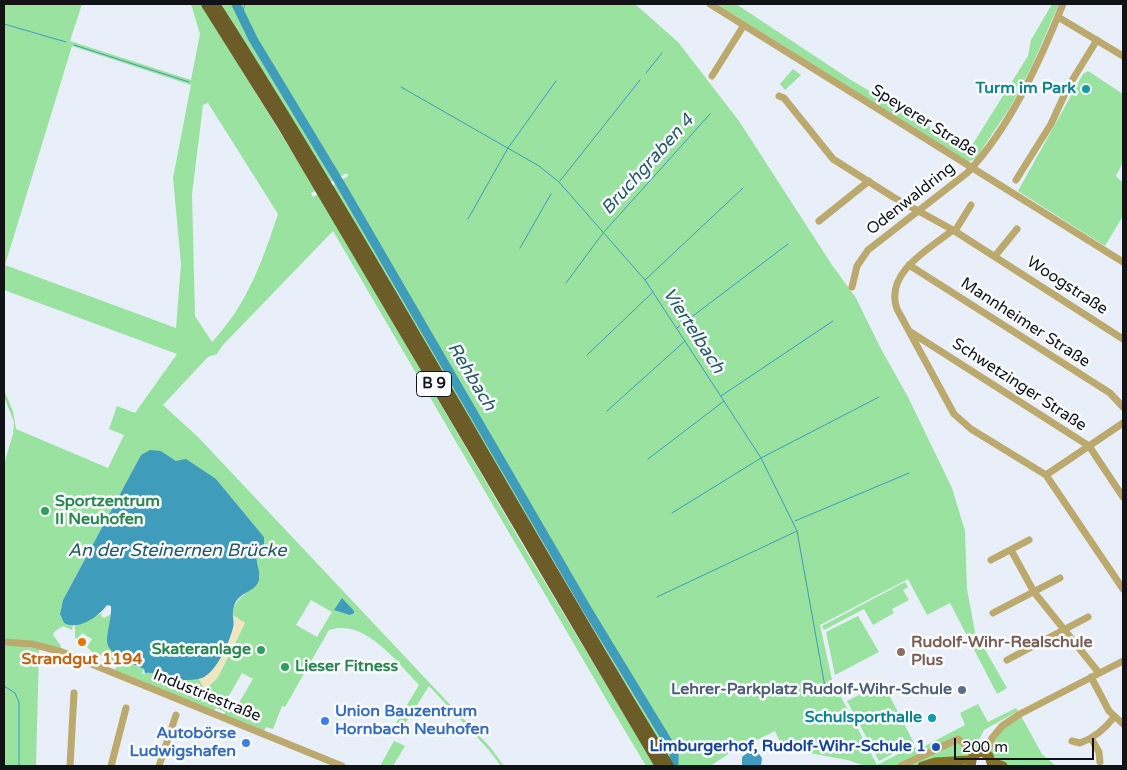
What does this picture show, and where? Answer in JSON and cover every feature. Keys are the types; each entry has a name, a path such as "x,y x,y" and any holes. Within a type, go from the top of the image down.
{"highway":[{"name":"B 9","path":"206,4 287,133 660,766"},
{"name":"B 9","path":"215,4 325,183 520,518 669,766"}],"main road":[{"path":"934,766 976,758"},
{"path":"922,766 935,762 976,758 1003,766"}],"street":[{"name":"Speyerer Straße","path":"710,4 1123,262"},
{"name":"Odenwaldring","path":"852,286 854,274 863,256 972,168 1012,111 1034,69 1063,4"},
{"path":"1058,17 1123,56"},
{"path":"712,76 744,26"},
{"path":"1016,180 1051,124 1068,87 1097,40"},
{"name":"Woogstraße","path":"779,96 784,98 833,159 995,256 1123,338"},
{"path":"819,222 869,181"},
{"path":"972,205 954,231 909,265 897,282 894,297 897,309 961,422 1046,475 1123,589"},
{"path":"995,256 1017,229"},
{"name":"Mannheimer Straße","path":"909,265 1110,393 1123,407"},
{"name":"Schwetzinger Straße","path":"909,331 1089,446 1123,496"},
{"path":"1046,475 1123,422"},
{"path":"991,560 1029,540"},
{"path":"1011,550 1034,592 1099,673"},
{"path":"993,613 1060,578"},
{"path":"1007,660 1088,617"},
{"name":"Industriestraße","path":"4,642 32,644 75,657 342,766"},
{"path":"901,766 958,739 976,758 995,733 1020,714 1123,661"},
{"path":"1091,677 1114,717 1123,724"},
{"path":"70,766 74,693"},
{"path":"111,766 126,708"},
{"path":"159,766 176,715"},
{"path":"1072,741 1080,743 1105,730 1114,717"},
{"path":"171,731 186,736"},
{"path":"1091,738 1099,752 1100,762"}],"green space":[{"path":"4,4 82,4 70,41 191,80 200,34 191,4 201,4 316,191 311,193 313,197 318,194 529,556 655,766 646,766 333,231 222,346 217,354 208,357 163,405 198,437 490,747 504,766 501,766 488,749 429,686 403,727 396,723 419,685 379,644 355,630 342,628 329,630 285,707 282,706 273,729 266,727 264,731 224,715 225,712 216,708 214,711 115,670 118,663 92,652 87,647 92,639 82,633 78,639 75,638 75,625 102,613 101,616 104,618 111,614 107,643 128,662 144,669 142,674 154,671 172,680 199,679 205,690 218,677 245,623 231,614 241,597 260,577 256,557 264,537 216,479 176,461 161,451 141,455 63,600 60,614 64,623 73,625 72,630 63,626 54,632 53,635 61,646 60,649 33,641 4,640 4,464 13,434 14,422 4,397 4,390 13,411 16,429 108,468 124,435 109,429 117,406 135,413 177,354 4,290","holes":["72,46 191,85 173,178 181,264 176,328 5,265","208,103 278,214 266,249 244,298 235,313 212,342 195,316 192,194 203,105","311,600 332,612 317,637 296,625","242,673 253,679 233,713 223,706"]},
{"path":"221,4 635,4 678,42 739,121 832,265 856,298 880,347 908,397 952,488 965,531 967,589 975,632 1007,688 997,694 950,603 927,615 908,579 820,625 832,680 877,765 910,748 923,747 965,725 960,713 978,704 988,722 1016,708 1018,711 984,730 979,740 983,744 968,757 918,766 866,766 847,760 783,748 775,731 730,753 710,766 674,766 332,186 348,176 347,173 330,182"},
{"path":"717,4 736,4 851,80 969,150 1028,56 1031,40 1052,4 1059,4 1031,68 1009,109 976,158 968,162"},
{"path":"793,69 801,75 785,90 780,84"},
{"path":"1088,71 1123,94 1123,162 1116,176 1123,183 1123,216 1105,246 1018,191 1083,74"},
{"path":"905,582 908,587 903,590 909,600 892,609 894,613 873,625 864,609 824,630 822,626"},
{"path":"858,616 879,652 835,675 826,632"},
{"path":"14,645 39,649 36,766 4,766 4,646"},
{"path":"883,683 914,743 879,761 847,701"},
{"path":"1021,716 1042,754 1056,766 1006,766 993,756 990,747 993,737 997,732"},
{"path":"394,741 405,746 393,766 380,766"}],"sand":[{"path":"231,614 245,623 218,677 205,690 199,679 215,664 230,640 234,626"}],"water":[{"name":"An der Steinernen Brücke","path":"150,450 161,451 176,461 186,459 216,479 264,537 264,546 257,554 259,580 254,587 236,601 233,609 233,628 226,648 218,662 209,673 197,679 174,680 157,674 145,673 144,669 128,662 111,651 107,641 111,606 107,605 94,618 76,625 64,623 60,614 63,600 141,455"},
{"path":"342,598 354,613 350,615 334,610"},
{"path":"750,751 759,754 762,758 761,766 742,766 742,757"}],"waterway":[{"name":"Rehbach","path":"236,4 253,39 341,185 587,609 674,752 674,766"},
{"path":"242,14 245,4"},
{"path":"4,24 66,42"},
{"path":"74,45 189,82"},
{"path":"646,73 662,53"},
{"path":"560,181 640,80"},
{"name":"Viertelbach","path":"468,219 508,148 556,81"},
{"name":"Viertelbach","path":"401,87 539,166 559,182 645,280 761,458 797,531 825,687"},
{"name":"Bruchgraben 4","path":"566,283 603,233 710,114"},
{"path":"645,280 743,188"},
{"path":"520,248 551,194"},
{"path":"677,328 788,244"},
{"path":"587,355 653,292"},
{"path":"721,396 833,321"},
{"path":"607,411 685,341"},
{"path":"672,513 761,458 879,397"},
{"path":"648,459 724,401"},
{"path":"795,521 909,473"},
{"path":"657,597 797,531"},
{"path":"4,686 15,693 19,702 19,766"}],"place":[{"name":"Turm im Park","path":"1086,89"},
{"name":"Sportzentrum II Neuhofen","path":"45,511"},
{"name":"Strandgut 1194","path":"82,642"},
{"name":"Skateranlage","path":"261,650"},
{"name":"Rudolf-Wihr-Realschule Plus","path":"901,652"},
{"name":"Lieser Fitness","path":"285,667"},
{"name":"Lehrer-Parkplatz Rudolf-Wihr-Schule","path":"962,690"},
{"name":"Schulsporthalle","path":"932,718"},
{"name":"Union Bauzentrum Hornbach Neuhofen","path":"325,721"},
{"name":"Autobörse Ludwigshafen","path":"246,743"},
{"name":"Limburgerhof, Rudolf-Wihr-Schule 1","path":"936,747"}]}
